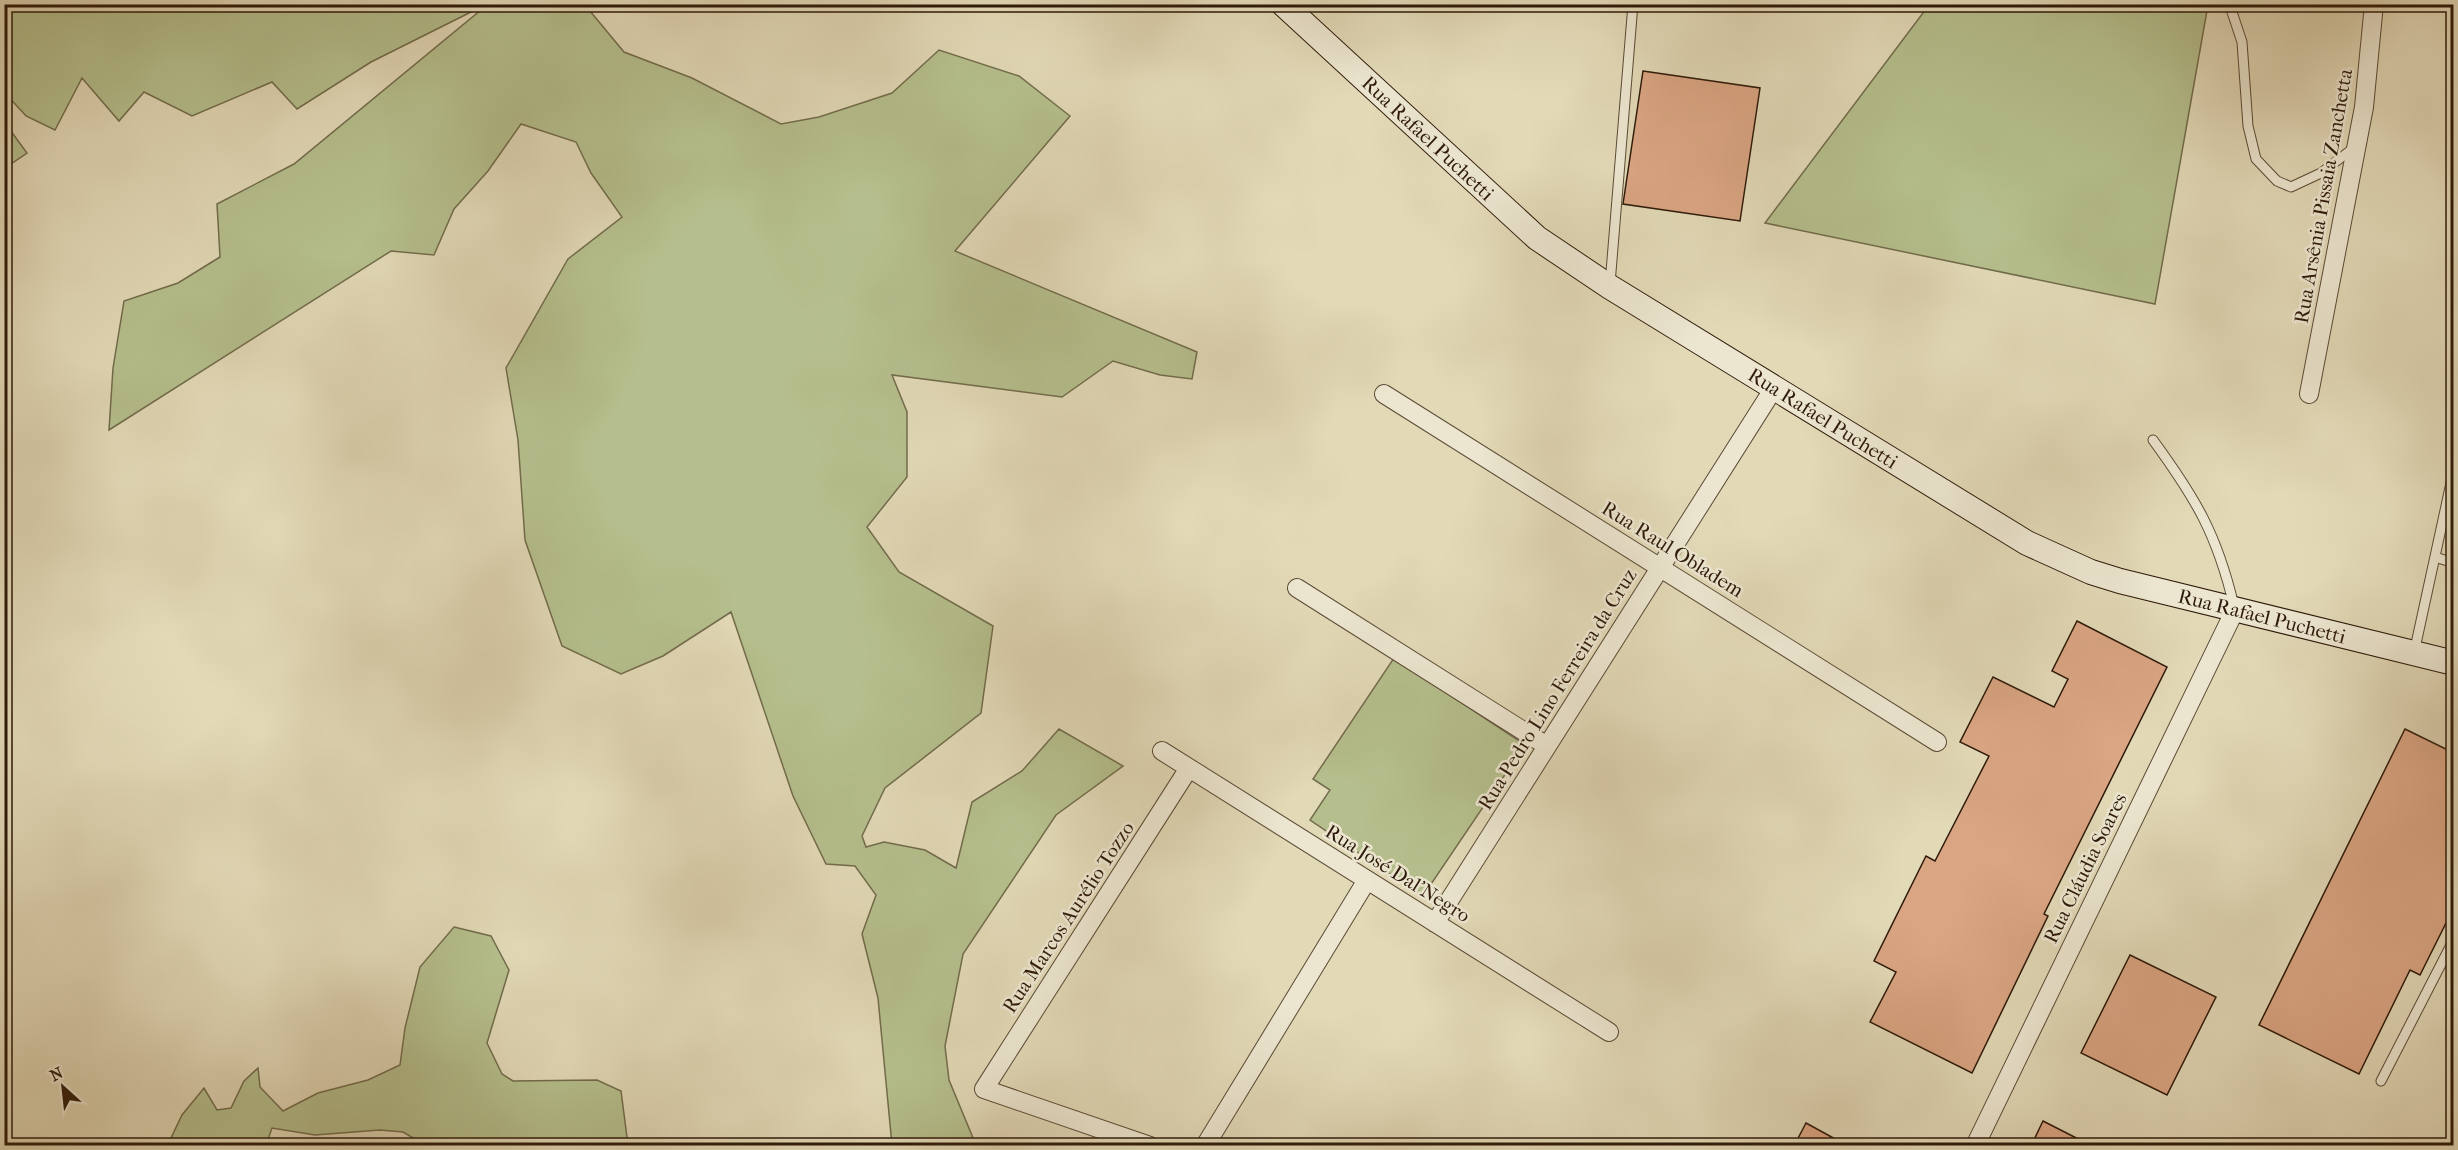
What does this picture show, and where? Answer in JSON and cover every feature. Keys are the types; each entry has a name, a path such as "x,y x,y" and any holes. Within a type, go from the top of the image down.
{"street":[{"name":"Rua Rafael Puchetti","path":"1283,4 1518,223 1556,252 1998,527 2059,559 2120,581 2454,663"},
{"name":"Rua Arsênia Pissaia Zanchetta","path":"2309,394 2357,146 2369,66 2374,4"},
{"name":"Rua Pedro Lino Ferreira da Cruz","path":"1435,923 1774,388"},
{"name":"Rua Raul Obladem","path":"1384,394 1937,742"},
{"path":"1297,588 1547,746"},
{"name":"Rua Cláudia Soares","path":"1975,1146 2235,610"},
{"name":"Rua José Dal'Negro","path":"1162,751 1610,1032"},
{"name":"Rua Marcos Aurélio Tozzo","path":"1150,1146 984,1089 1189,768"},
{"path":"1205,1146 1367,880"}],"lane":[{"path":"1610,287 1633,4"},
{"path":"2231,9 2242,42 2248,126 2256,159 2277,181 2291,187 2321,173 2357,146"},
{"path":"2153,440 2186,485 2206,520 2223,563 2235,610"},
{"path":"2414,653 2454,469"},
{"path":"2434,557 2454,563"},
{"path":"2381,1081 2454,939"}],"green space":[{"path":"4,5 485,5 371,62 297,109 272,82 192,116 144,92 119,121 82,78 55,130 26,116 5,93"},
{"path":"487,5 585,5 624,52 692,78 781,124 819,117 892,93 939,50 1019,76 1070,116 955,251 1197,352 1192,379 1160,375 1113,361 1062,397 892,375 907,412 907,477 867,527 899,572 993,626 981,713 885,788 862,836 866,847 884,842 925,850 956,868 972,802 1022,771 1059,729 1123,766 1056,815 963,954 945,1046 949,1080 976,1145 892,1145 878,998 862,934 876,895 855,866 826,864 793,796 731,612 663,656 621,674 562,646 525,540 518,440 506,368 568,259 622,217 591,173 576,142 521,124 488,171 454,209 434,255 391,251 109,430 113,368 124,301 178,283 220,257 217,204 294,164"},
{"path":"1924,5 2208,5 2155,304 1765,223 1923,13"},
{"path":"5,123 27,153 4,168"},
{"path":"1394,658 1525,745 1423,896 1310,820 1330,790 1313,779"},
{"path":"454,927 491,936 509,970 487,1043 502,1074 513,1081 597,1080 621,1091 628,1145 425,1145 403,1132 380,1130 315,1135 272,1128 266,1145 198,1145 171,1138 182,1115 204,1088 217,1110 231,1108 244,1081 258,1068 260,1087 283,1111 318,1093 368,1080 400,1065 405,1028 420,967"}],"building":[{"path":"1643,71 1760,88 1740,221 1623,204"},
{"path":"2077,621 2167,667 2044,914 2048,916 1972,1073 1870,1022 1896,972 1874,961 1926,856 1935,861 1989,756 1960,742 1993,677 2054,707 2068,679 2052,671"},
{"path":"2405,729 2454,753 2454,907 2420,975 2410,970 2359,1074 2259,1025"},
{"path":"2130,955 2216,997 2167,1095 2081,1053"},
{"path":"2043,1121 2092,1146 2031,1146"},
{"path":"1806,1123 1848,1146 1794,1146"}]}
